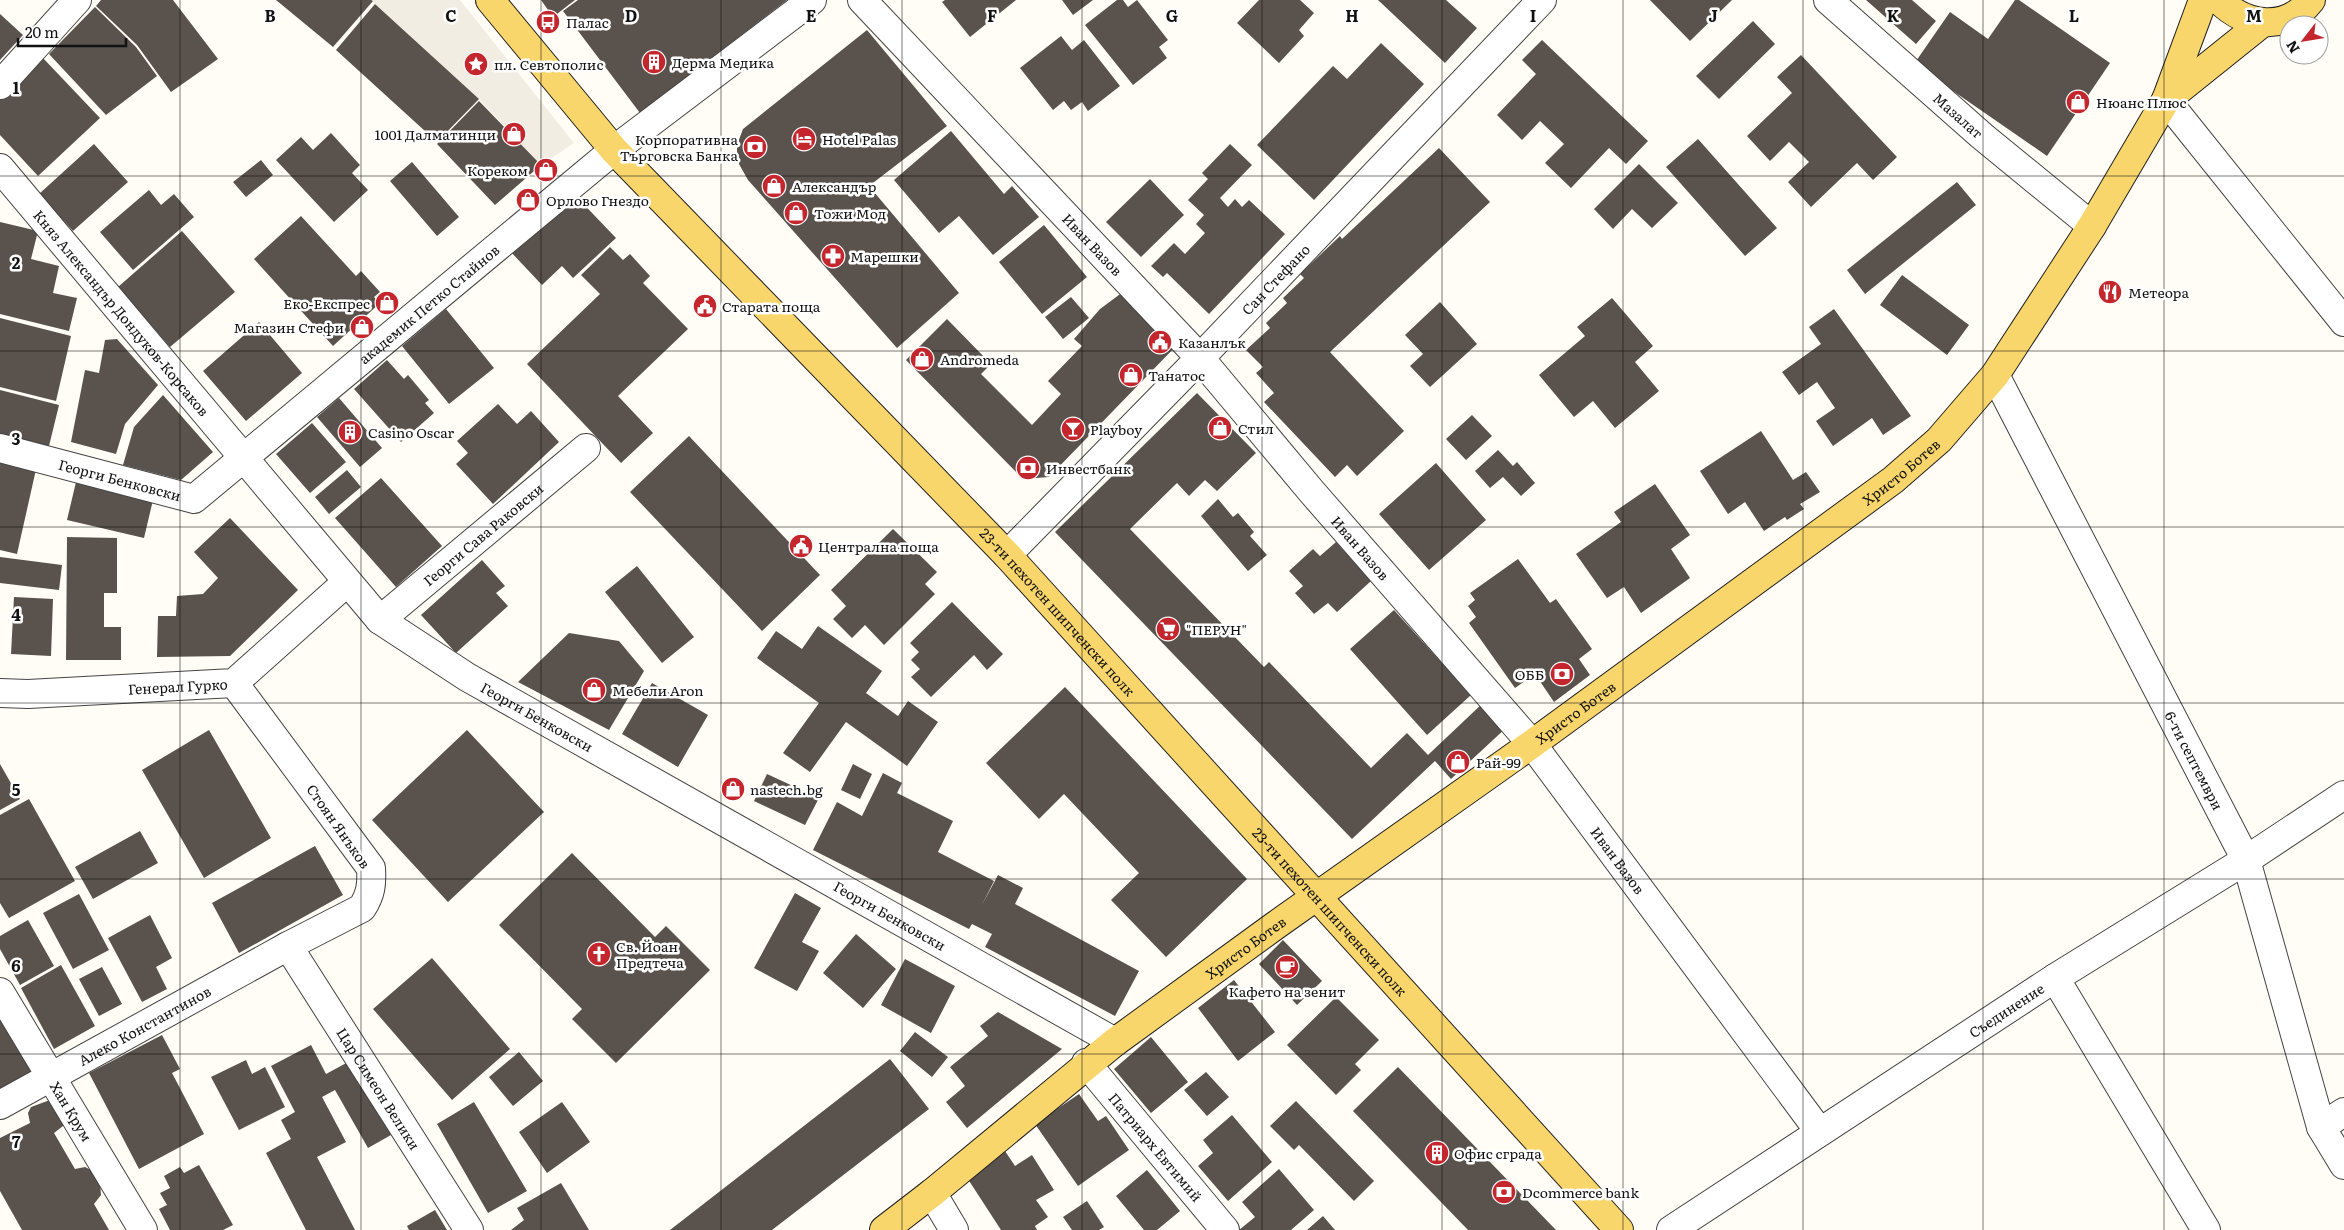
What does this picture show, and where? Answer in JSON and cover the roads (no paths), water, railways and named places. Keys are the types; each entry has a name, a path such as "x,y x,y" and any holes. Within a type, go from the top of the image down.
{"main road":[{"name":"23-ти пехотен шипченски полк","path":"490,0 614,150 1007,556 1318,896 1619,1230"},
{"name":"Христо Ботев","path":"884,1230 932,1193 1086,1063 1532,744 1893,480 1938,440 1995,375 2092,226 2166,100 2203,0"},
{"path":"2219,0 2229,11 2245,19 2262,23 2280,21 2296,14 2311,0"},
{"name":"Христо Ботев","path":"2166,100 2262,23"}],"street":[{"path":"0,85 76,0"},
{"name":"академик Петко Стайнов","path":"243,456 614,150 812,0"},
{"name":"Иван Вазов","path":"862,0 1200,358 1312,492 1422,615 1532,744 1819,1132"},
{"name":"Сан Стефано","path":"1007,556 1200,358 1542,0"},
{"name":"Мазалат","path":"1828,0 1982,136 2092,226"},
{"path":"2166,100 2344,322"},
{"name":"Княз Александър Дондуков-Корсаков","path":"0,168 243,456"},
{"name":"6-ти септември","path":"1995,375 2246,860 2321,1127 2344,1165"},
{"name":"Георги Бенковски","path":"0,448 194,499 243,456 380,620 467,677 1115,1042"},
{"name":"Георги Сава Раковски","path":"380,620 586,448"},
{"name":"Генерал Гурко","path":"0,693 28,694 234,683 347,582"},
{"name":"Стоян Янъков","path":"234,683 371,868 372,885 369,897 362,908 288,946"},
{"name":"Съединение","path":"1671,1230 2054,978 2246,860 2344,795"},
{"name":"Алеко Константинов","path":"0,1105 288,946"},
{"name":"Цар Симеон Велики","path":"288,946 470,1230"},
{"path":"2054,978 2206,1230"},
{"name":"Хан Крум","path":"0,992 143,1230"},
{"name":"Патриарх Евтимий","path":"1086,1063 1225,1230"},
{"path":"2321,1127 2344,1112"},
{"path":"932,1193 954,1230"}],"place":[{"name":"Палас","path":"548,22"},
{"name":"Дерма Медика","path":"654,62"},
{"name":"пл. Севтополис","path":"476,64"},
{"name":"Нюанс Плюс","path":"2078,102"},
{"name":"1001 Далматинци","path":"514,134"},
{"name":"Hotel Palas","path":"804,139"},
{"name":"Корпоративна Търговска Банка","path":"755,147"},
{"name":"Кореком","path":"546,170"},
{"name":"Александър","path":"774,186"},
{"name":"Орлово Гнездо","path":"528,200"},
{"name":"Тожи Мод","path":"796,213"},
{"name":"Марешки","path":"833,256"},
{"name":"Метеора","path":"2110,292"},
{"name":"Еко-Експрес","path":"387,303"},
{"name":"Старата поща","path":"705,306"},
{"name":"Магазин Стефи","path":"362,327"},
{"name":"Казанлък","path":"1160,342"},
{"name":"Andromeda","path":"922,359"},
{"name":"Танатос","path":"1131,375"},
{"name":"Стил","path":"1220,428"},
{"name":"Playboy","path":"1073,429"},
{"name":"Casino Oscar","path":"350,432"},
{"name":"Инвестбанк","path":"1028,468"},
{"name":"Централна поща","path":"801,546"},
{"name":"\"ПЕРУН\"","path":"1168,629"},
{"name":"ОББ","path":"1562,674"},
{"name":"Мебели Aron","path":"594,690"},
{"name":"Рай-99","path":"1458,762"},
{"name":"nastech.bg","path":"733,789"},
{"name":"Св. Йоан Предтеча","path":"599,954"},
{"name":"Кафето на зенит","path":"1287,967"},
{"name":"Офис сграда","path":"1437,1153"},
{"name":"Dcommerce bank","path":"1504,1192"}]}
